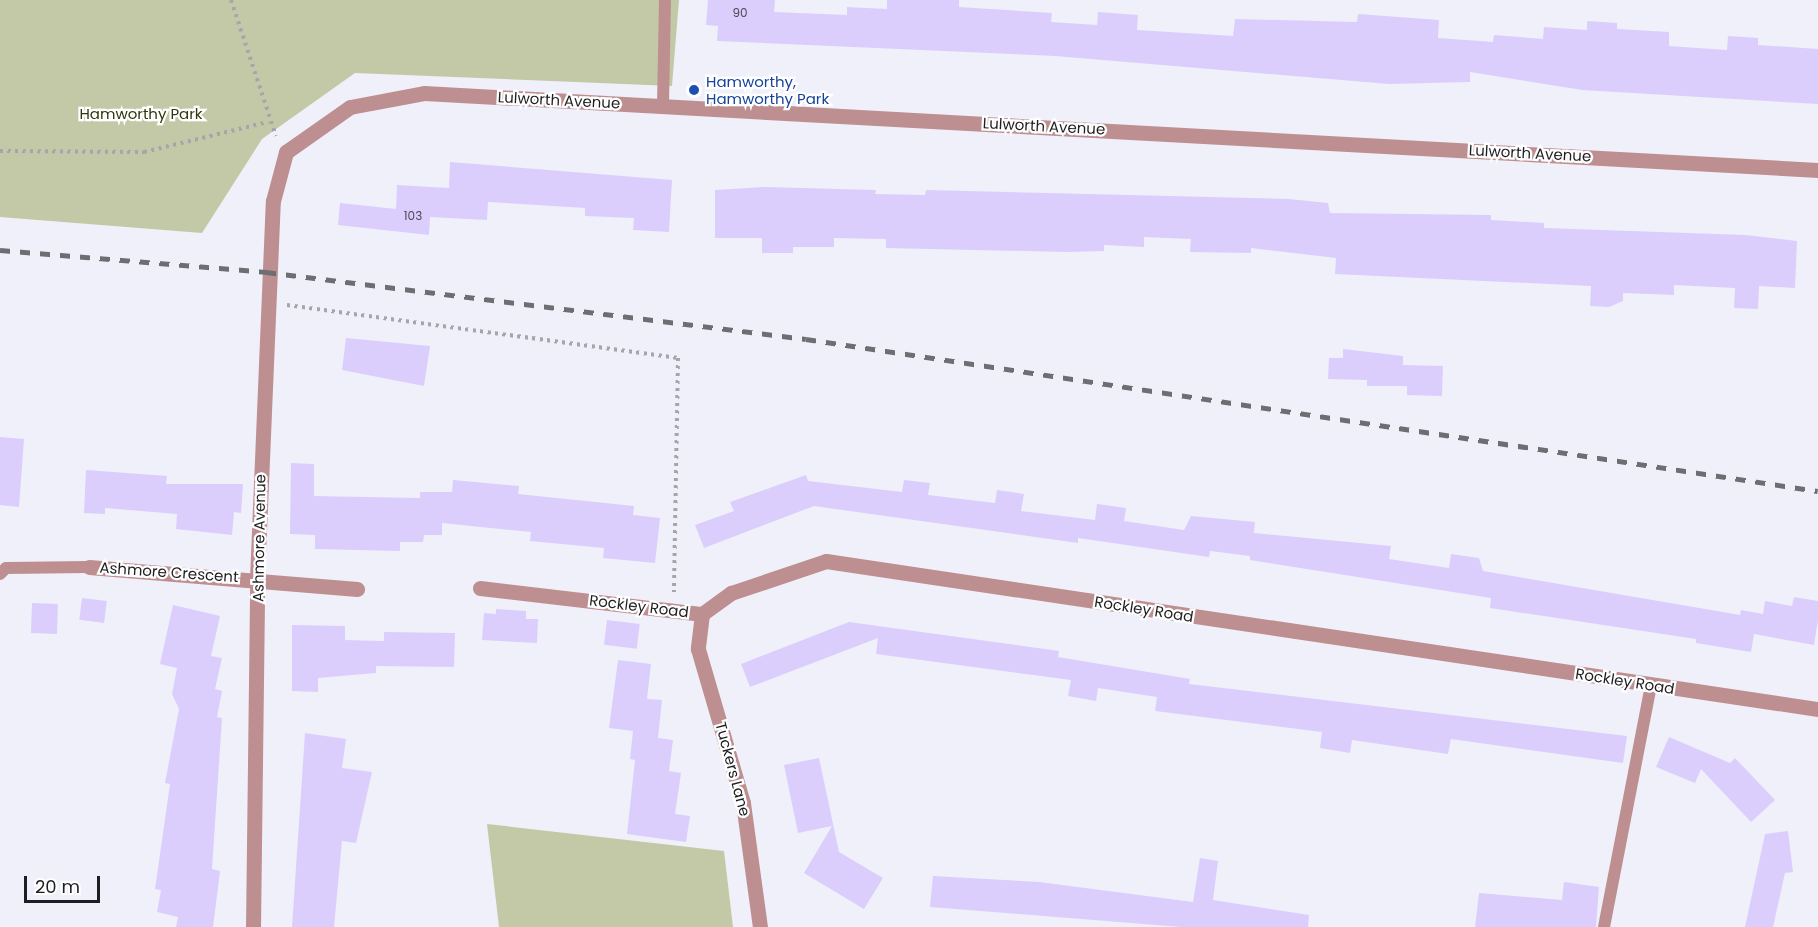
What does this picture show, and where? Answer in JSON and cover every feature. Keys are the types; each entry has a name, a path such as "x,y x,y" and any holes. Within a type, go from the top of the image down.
{"street":[{"name":"Lulworth Avenue","path":"286,152 350,107 424,93 1818,170"},
{"name":"Ashmore Avenue","path":"254,927 257,579 265,302 273,201 286,152"},
{"name":"Rockley Road","path":"480,588 702,614 731,593 826,561 1818,710"},
{"name":"Ashmore Crescent","path":"89,567 357,589"},
{"name":"Tuckers Lane","path":"702,614 698,649 743,802 760,927"}],"lane":[{"path":"663,105 665,0"},
{"path":"0,574 6,568 89,567"},
{"path":"1604,927 1651,685"}],"path":[{"path":"0,151 144,152 268,122 255,65 231,0"},
{"path":"265,302 678,358 674,610"}],"green space":[{"name":"Hamworthy Park","path":"0,0 679,0 672,86 355,73 262,139 202,233 0,217"},
{"path":"487,824 724,851 733,927 499,927"}],"building":[{"path":"708,0 775,0 774,12 847,15 847,7 887,9 887,0 959,0 959,7 1052,13 1051,22 1097,25 1098,12 1138,15 1137,30 1233,36 1235,19 1357,22 1358,14 1439,20 1438,38 1493,42 1494,35 1543,39 1544,27 1587,30 1587,21 1617,23 1617,29 1669,32 1669,46 1727,50 1728,36 1758,38 1758,45 1818,49 1818,104 1582,90 1470,72 1470,82 1389,84 1055,56 717,41 718,26 706,25"},
{"path":"450,162 672,180 669,232 633,230 634,218 585,216 585,208 488,202 487,220 430,217 429,235 338,225 340,203 396,209 397,185 449,188"},
{"path":"766,187 876,190 875,194 925,195 926,190 1289,199 1328,203 1330,213 1491,215 1491,220 1544,223 1544,228 1746,235 1797,241 1795,288 1759,286 1758,309 1734,308 1735,288 1674,285 1674,295 1623,293 1623,301 1609,307 1590,306 1591,286 1335,274 1336,258 1251,248 1251,253 1190,252 1191,239 1144,237 1144,247 1104,245 1104,251 1067,252 886,248 886,239 834,238 834,247 793,247 793,253 762,253 762,238 715,238 715,190"},
{"path":"346,338 430,346 424,386 342,370"},
{"path":"1343,349 1403,356 1403,365 1443,366 1442,396 1407,395 1407,386 1367,386 1367,380 1328,379 1329,358 1343,358"},
{"path":"0,437 24,439 19,507 0,505"},
{"path":"291,463 314,464 314,496 420,498 420,492 452,492 453,480 519,486 518,494 634,506 633,515 660,518 655,563 603,558 604,548 530,541 531,532 442,523 442,535 424,535 423,542 400,542 400,551 315,549 315,535 290,534"},
{"path":"86,470 167,476 166,484 243,484 241,513 234,512 232,535 176,529 177,514 105,508 105,514 84,513"},
{"path":"806,475 808,481 902,492 904,480 930,483 928,495 995,503 997,490 1024,494 1021,511 1095,520 1097,504 1126,508 1124,521 1184,530 1191,516 1255,522 1254,533 1391,546 1389,559 1449,568 1451,554 1479,558 1483,571 1740,615 1741,610 1763,614 1765,601 1792,606 1794,597 1818,601 1818,620 1814,645 1754,634 1751,652 1696,643 1696,639 1490,608 1491,598 1250,560 1250,556 1210,551 1209,557 1078,538 1078,543 814,506 704,548 695,525 734,511 730,502"},
{"path":"82,598 107,601 104,623 79,620"},
{"path":"32,603 58,604 57,634 31,633"},
{"path":"173,605 220,616 211,656 222,658 215,689 222,691 217,717 222,718 212,869 220,871 213,927 176,927 178,917 157,912 161,890 155,889 170,784 165,783 179,709 172,694 177,668 160,664"},
{"path":"496,609 526,611 526,619 538,619 537,643 482,640 484,613 496,614"},
{"path":"607,620 640,624 637,649 604,645"},
{"path":"849,622 1059,651 1058,657 1190,679 1189,684 1627,736 1623,763 1451,739 1448,754 1352,740 1350,753 1320,748 1322,732 1155,711 1157,697 1098,688 1096,701 1068,696 1071,680 876,654 878,638 750,687 741,664"},
{"path":"292,625 345,626 345,640 384,641 384,632 455,633 454,667 376,666 376,673 318,678 318,692 292,691"},
{"path":"618,660 651,664 647,699 662,700 658,738 673,740 669,771 681,773 675,814 690,816 686,842 627,834 635,760 630,759 633,731 609,728"},
{"path":"305,733 346,739 342,768 372,772 356,843 342,841 334,927 292,927"},
{"path":"1669,737 1730,763 1735,758 1775,800 1751,822 1701,769 1695,783 1656,767"},
{"path":"819,758 839,852 883,878 864,909 804,873 832,826 798,833 784,765"},
{"path":"1788,831 1793,872 1785,873 1773,927 1745,927 1765,834"},
{"path":"1200,858 1218,861 1213,900 1309,915 1308,927 1181,927 930,907 933,876 1039,882 1193,902"},
{"path":"1564,882 1599,887 1596,927 1475,927 1479,893 1562,900"}],"railway":[{"path":"0,250 266,272 806,339 1818,491"}],"place":[{"name":"Hamworthy, Hamworthy Park","path":"694,90"}]}
